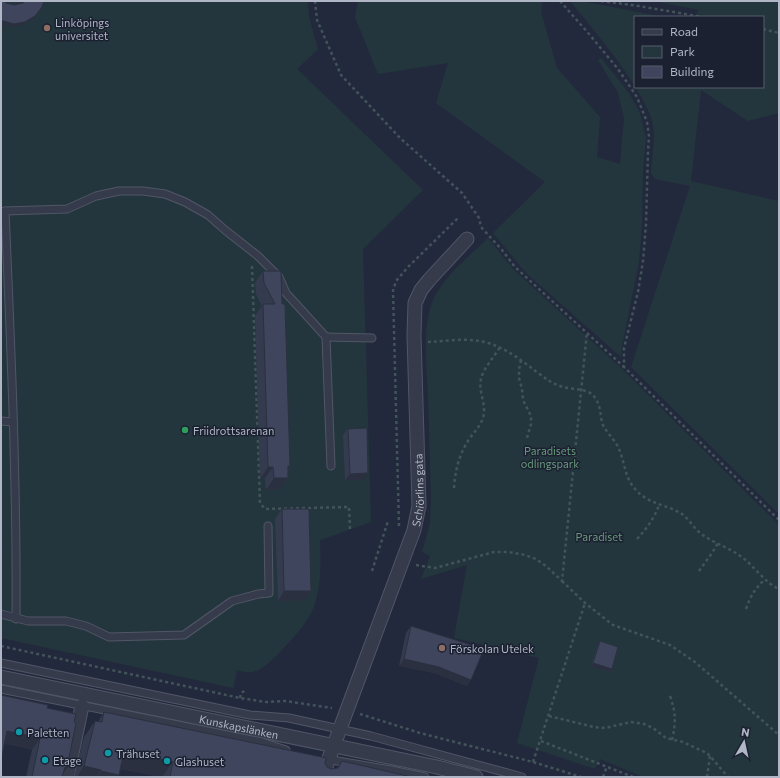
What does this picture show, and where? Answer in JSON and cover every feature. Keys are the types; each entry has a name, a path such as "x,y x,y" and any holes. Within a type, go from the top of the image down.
{"street":[{"name":"Schiörlins gata","path":"322,777 414,530 420,506 414,336 415,303 421,290 429,280 467,239"},
{"name":"Kunskapslänken","path":"1,677 437,767 476,777"},
{"path":"67,777 82,706"}],"lane":[{"path":"16,619 17,542 3,212 66,209 96,196 119,191 143,190 165,194 185,202 208,215 252,251 279,277 286,293 326,337 331,466"},
{"path":"326,337 372,338"},
{"path":"1,421 13,422"},
{"path":"1,614 28,621 66,621 86,626 109,637 184,635 232,601 258,594 269,593 268,526"},
{"path":"1,663 250,715 288,718 341,729 493,768 522,777"},
{"path":"1,689 262,742 294,752"},
{"path":"315,757 425,777"}],"path":[{"path":"314,1 317,20 341,75 400,138 462,193 479,218 481,227 515,267 624,367 779,520"},
{"path":"560,1 618,70 637,97 647,122 649,136 646,224 643,261 638,292 624,348 624,367"},
{"path":"602,1 696,16"},
{"path":"764,29 779,32"},
{"path":"398,531 393,291 396,281 408,267 458,218"},
{"path":"252,251 260,503 265,509 349,507 350,530"},
{"path":"562,581 587,332"},
{"path":"423,342 472,340 487,342 500,347 521,360 547,380 568,389 588,391 597,401 604,426 618,447 629,482 642,496 658,505 683,515 698,531 741,556 773,586 779,589"},
{"path":"454,488 455,473 466,443 479,427 484,417 480,380 483,371 494,358 500,347"},
{"path":"521,360 519,378 523,400 531,416 531,424 527,438"},
{"path":"637,539 655,517 658,505"},
{"path":"372,571 388,521"},
{"path":"699,571 718,543"},
{"path":"413,565 435,568 494,552 509,552 536,559 546,566 585,603 613,625 670,645 695,662 779,735"},
{"path":"746,609 751,595 765,579"},
{"path":"534,762 585,603"},
{"path":"1,646 240,698 266,702 285,701 374,718 420,733 534,762 581,777"},
{"path":"240,698 241,693 246,690"},
{"path":"670,696 676,715 676,725 672,740"},
{"path":"549,716 594,728 604,728 625,723 638,722 649,725 666,738 692,745 710,756 728,777"},
{"path":"541,741 633,777"},
{"path":"707,777 710,756"},
{"path":"602,777 607,766"}],"green space":[{"name":"Friidrottsarenan","path":"1,1 308,1 309,17 318,49 297,69 423,190 363,249 371,522 320,540 319,583 315,604 311,614 296,634 268,664 252,672 237,670 233,688 1,638"},
{"path":"358,1 542,1 541,12 557,68 600,117 597,157 620,164 624,118 618,93 598,60 601,58 629,93 640,113 646,138 639,262 621,357 526,273 493,233 545,182 436,103 448,63 378,74 355,17"},
{"path":"570,1 581,1 659,16 634,16 634,84 613,54"},
{"path":"653,1 779,1 779,113 748,121 701,90 691,181 779,201 779,514 631,367 690,186 655,179 651,173 654,140 653,127 645,104 636,88 764,88 764,16 696,16 699,10"},
{"name":"Paradiset","path":"488,238 513,269 619,366 779,525 779,777 643,777 600,759 595,769 517,743 539,658 454,638 467,565 421,579 430,556 422,552 430,523 431,499 426,358 426,332 428,319 435,296 440,288 459,265"}],"building":[{"path":"1,1 14,5 25,1 44,1 42,7 35,16 25,22 14,24 1,20"},
{"path":"263,271 281,271 282,304 285,304 290,466 288,466 288,478 274,478 273,467 268,467 263,304 275,304 264,283"},
{"path":"367,428 368,473 350,474 348,429"},
{"path":"282,509 309,509 311,591 284,591"},
{"path":"411,626 484,649 471,680 439,667 404,659"},
{"path":"600,641 618,647 612,669 593,663"},
{"path":"1,695 48,705 47,708 76,714 74,722 76,723 67,768 65,767 62,777 32,777 40,738 7,731 1,760"},
{"path":"104,712 326,758 325,763 327,767 331,769 338,768 342,761 412,777 170,777 173,762 124,752 119,775 84,766 95,721 102,722"}],"place":[{"name":"Linköpings universitet","path":"47,28"},
{"name":"Friidrottsarenan","path":"185,430"},
{"name":"Förskolan Utelek","path":"442,648"},
{"name":"Paletten","path":"19,732"},
{"name":"Trähuset","path":"108,753"},
{"name":"Etage","path":"45,760"},
{"name":"Glashuset","path":"167,761"}],"park label":[{"name":"Paradisets odlingspark","path":"550,456"}]}
